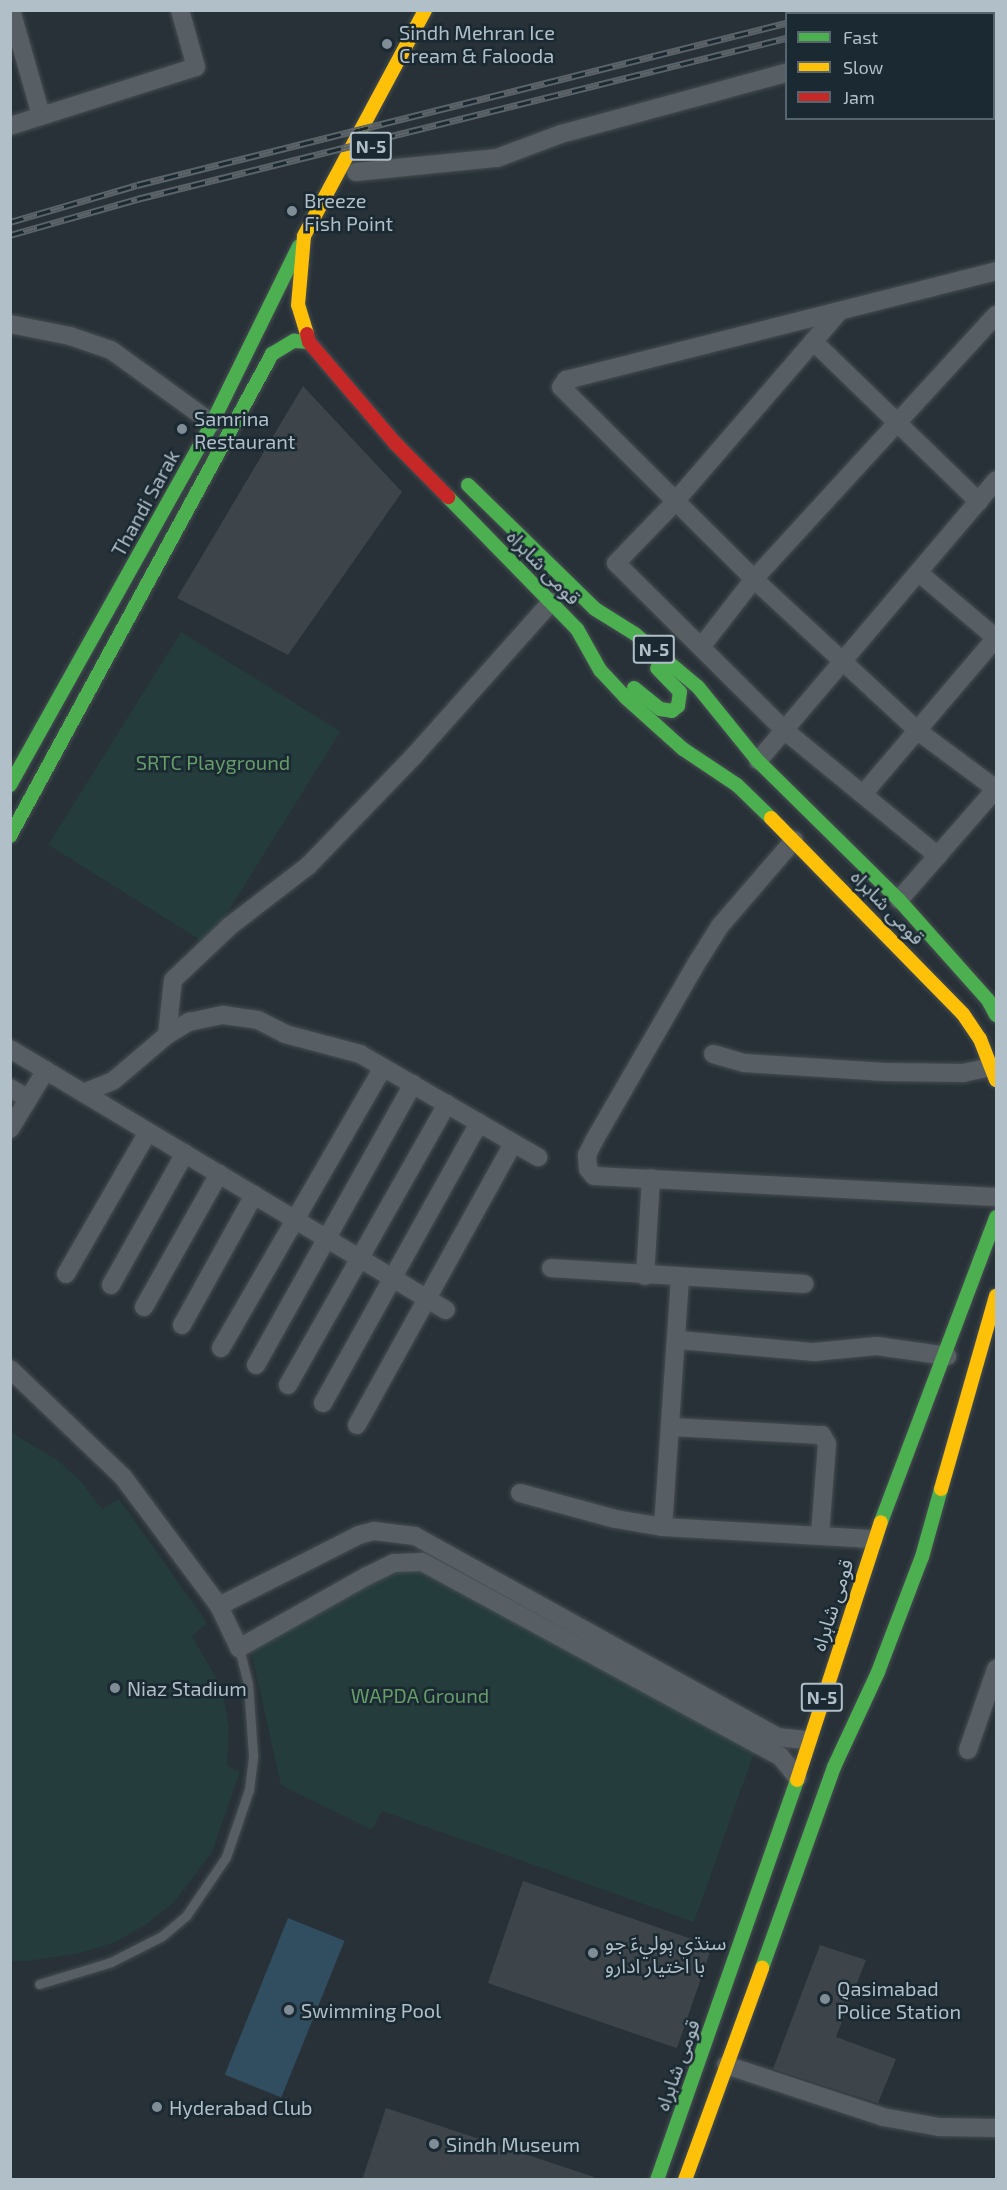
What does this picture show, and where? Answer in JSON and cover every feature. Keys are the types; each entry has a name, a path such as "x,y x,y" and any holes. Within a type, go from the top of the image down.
{"main road":[{"name":"قومی شاہراہ","path":"425,10 304,236 298,305 309,342 395,443 577,629 600,670 651,724 737,785 794,840 963,1014 991,1047 994,1073"},
{"name":"N-5","path":"354,177 368,152"},
{"name":"Thandi Sarak","path":"10,785 212,423 304,236"},
{"path":"315,302 316,275"},
{"name":"Thandi Sarak","path":"10,836 272,354 294,341 309,342"},
{"name":"قومی شاہراہ","path":"460,478 595,609 635,634 698,687 758,761 899,900 994,1003"},
{"path":"577,629 650,703 672,711 678,706 680,692 671,681 595,609"},
{"name":"قومی شاہراہ","path":"657,2180 798,1778 808,1740 874,1539 946,1356 996,1217"},
{"name":"N-5","path":"685,2180 834,1767 870,1690 922,1557 956,1441 992,1331 996,1296"},
{"path":"911,1542 956,1441"},
{"path":"882,1520 881,1544 887,1553"},
{"path":"857,1591 874,1583"},
{"path":"870,1690 888,1606"}],"street":[{"path":"11,10 41,115"},
{"path":"10,126 196,67 180,10"},
{"path":"354,177 497,158 561,134 785,73"},
{"path":"899,900 996,789 918,731 754,579 561,387 566,380 837,314 996,271"},
{"path":"837,314 675,502 616,563 784,730 938,856"},
{"path":"701,647 754,579 996,315"},
{"path":"10,324 70,336 111,350 212,423"},
{"path":"813,341 897,425 979,502"},
{"path":"758,761 996,480"},
{"path":"864,794 996,638 919,573"},
{"path":"167,1035 173,981 230,926 308,866 413,757 551,602"},
{"path":"794,840 704,951 588,1155 588,1169 594,1176 996,1197"},
{"path":"83,1093 113,1081 167,1035 189,1022 224,1015 258,1020 285,1034 360,1054 538,1157"},
{"path":"10,1049 446,1310"},
{"path":"713,1054 744,1063 885,1072 994,1073"},
{"path":"221,1348 382,1066"},
{"path":"10,1129 46,1070"},
{"path":"256,1365 413,1084"},
{"path":"10,1088 28,1099"},
{"path":"288,1385 447,1104"},
{"path":"323,1403 479,1123"},
{"path":"66,1274 148,1132"},
{"path":"357,1425 513,1143"},
{"path":"111,1286 185,1153"},
{"path":"144,1307 219,1174"},
{"path":"645,1276 651,1178"},
{"path":"182,1325 254,1195"},
{"path":"551,1268 645,1276 804,1284"},
{"path":"663,1527 679,1340 680,1278"},
{"path":"679,1340 814,1352 877,1346 946,1356"},
{"path":"10,1369 123,1477 219,1606 240,1648 394,1563 422,1562 780,1756 798,1778"},
{"path":"672,1427 822,1435 827,1444 820,1534"},
{"path":"520,1493 616,1519 663,1527 820,1534 874,1539"},
{"path":"219,1606 359,1535 374,1531 415,1536 777,1737 808,1740"},
{"path":"968,1750 996,1669"},
{"path":"726,2065 883,2117 939,2127 996,2128"}],"lane":[{"path":"39,1984 111,1962 162,1936 186,1916 220,1868 240,1825 253,1755 248,1684 240,1648"}],"green space":[{"name":"SRTC Playground","path":"181,632 340,732 207,944 48,845"},
{"name":"Niaz Stadium","path":"11,1432 57,1460 79,1479 102,1509 119,1499 207,1623 192,1636 214,1674 224,1701 229,1728 227,1765 240,1772 212,1852 174,1902 148,1923 116,1942 80,1953 28,1961 10,1961"},
{"name":"WAPDA Ground","path":"419,1553 755,1750 694,1922 382,1811 372,1830 281,1785 251,1651"}],"water":[{"name":"Swimming Pool","path":"288,1918 345,1941 281,2098 225,2075"}],"building":[{"path":"303,386 402,492 288,655 177,598"},
{"path":"523,1881 712,1946 677,2048 488,1983"},
{"name":"Qasimabad Police Station","path":"820,1945 866,1960 836,2037 896,2059 878,2103 773,2069"},
{"name":"Sindh Museum","path":"386,2108 594,2177 594,2180 362,2180"}],"railway":[{"path":"830,12 836,10"},
{"path":"889,12 895,10"},
{"path":"10,222 137,185 785,23"},
{"path":"10,235 137,199 785,38"}],"traffic: fast":[{"path":"10,785 212,423 299,246"},
{"path":"10,836 272,354 294,341 309,342"},
{"path":"468,485 595,609 635,634 698,687 758,761 899,900 988,1000 996,1015"},
{"path":"448,497 577,629 600,670 625,697 683,749 737,785 771,818"},
{"path":"634,688 660,709 672,711 678,706 680,692 657,668"},
{"path":"881,1522 996,1217"},
{"path":"762,1968 834,1767 878,1672 922,1557 941,1489"},
{"path":"657,2180 797,1780"}],"traffic: slow":[{"path":"307,334 298,305 304,236 425,10"},
{"path":"771,818 963,1014 980,1039 996,1080"},
{"path":"941,1489 996,1296"},
{"path":"797,1780 881,1522"},
{"path":"685,2180 762,1968"}],"traffic: jam":[{"path":"307,334 309,342 395,443 448,497"}],"place":[{"name":"Sindh Mehran Ice Cream & Falooda","path":"387,44"},
{"name":"Breeze Fish Point","path":"292,211"},
{"name":"Samrina Restaurant","path":"182,429"},
{"name":"Niaz Stadium","path":"115,1688"},
{"name":"سنڌي ٻوليءَ جو با اختيار ادارو","path":"593,1953"},
{"name":"Qasimabad Police Station","path":"825,1999"},
{"name":"Swimming Pool","path":"289,2010"},
{"name":"Hyderabad Club","path":"157,2107"},
{"name":"Sindh Museum","path":"434,2144"}]}
